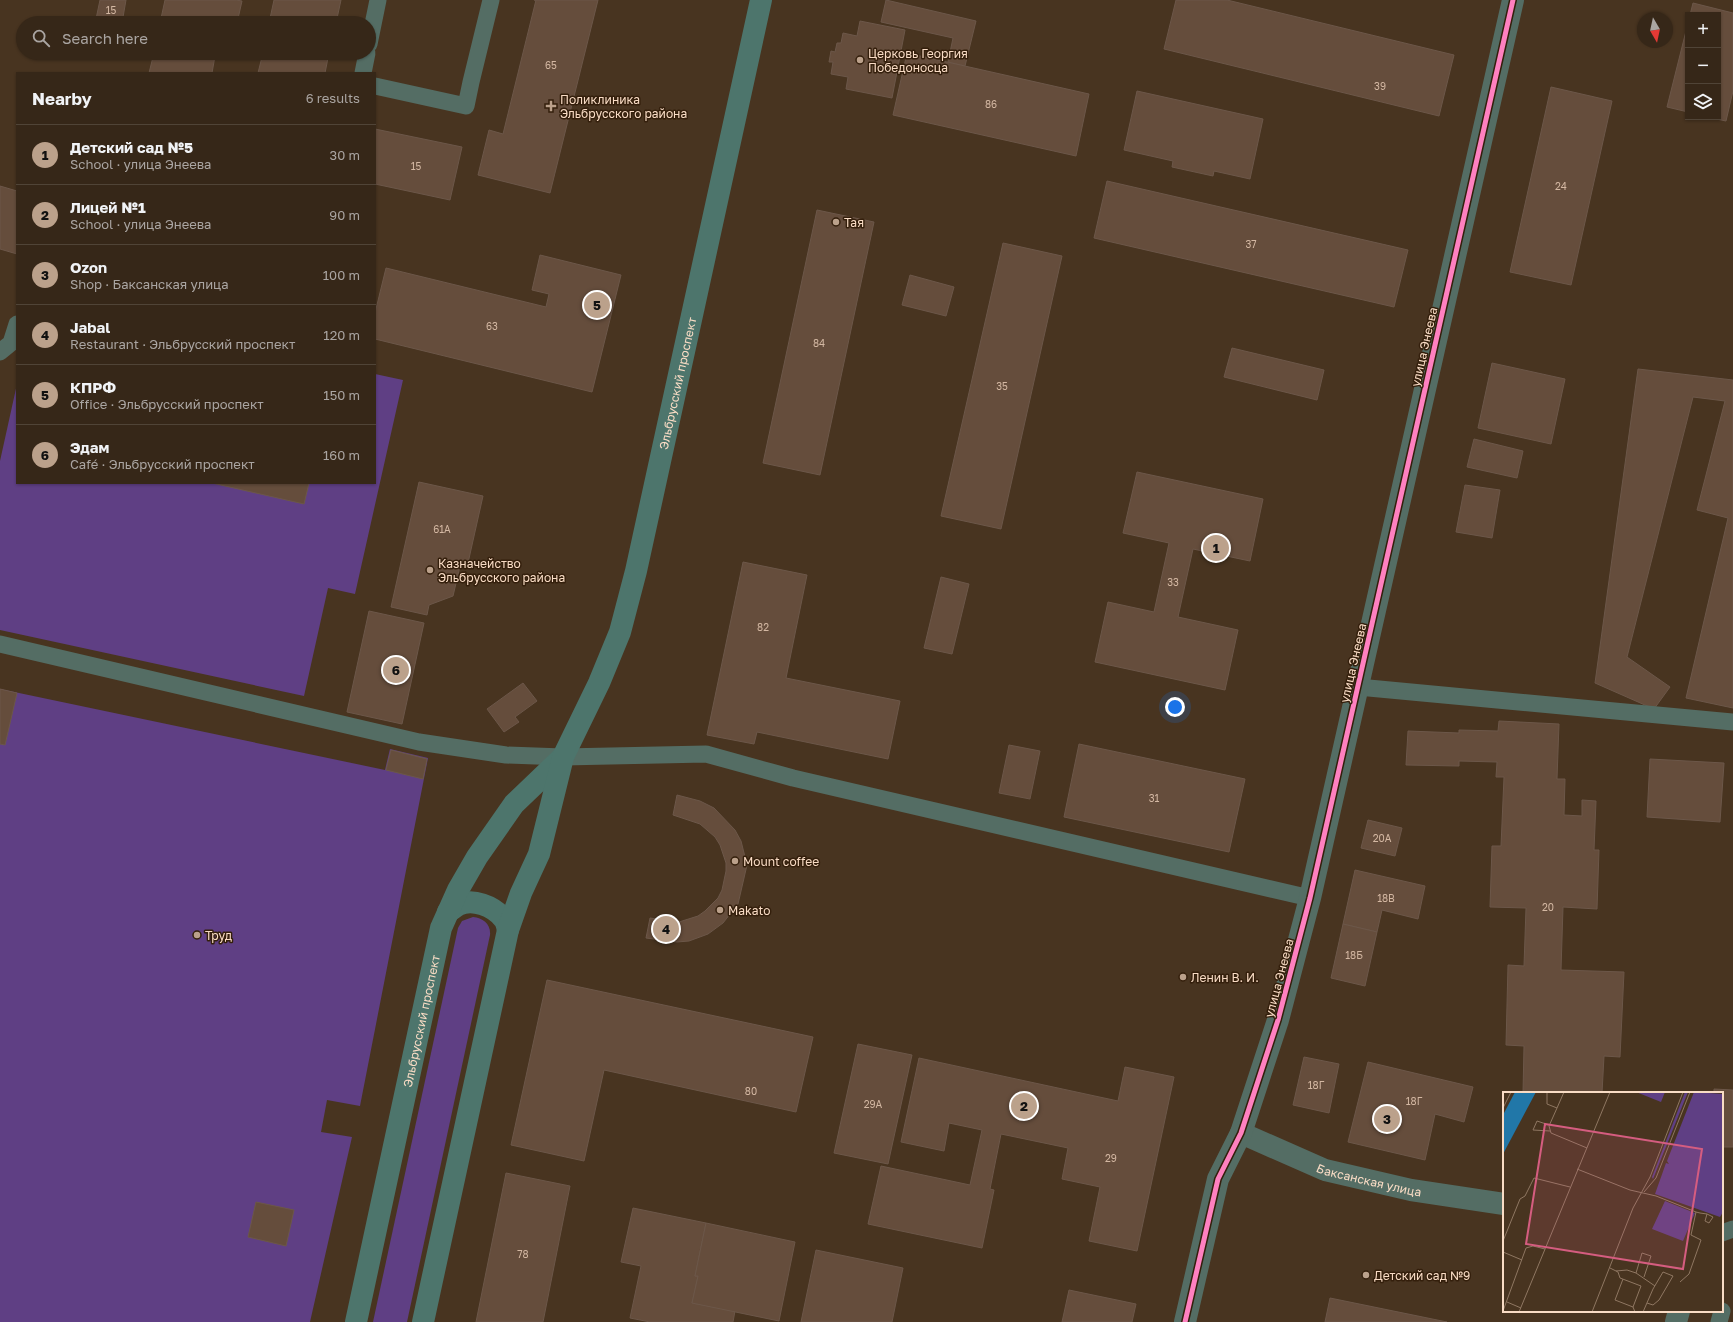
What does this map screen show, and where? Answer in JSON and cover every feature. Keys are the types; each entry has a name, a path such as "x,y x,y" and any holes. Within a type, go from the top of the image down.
{"main road":[{"name":"Эльбрусский проспект","path":"423,1322 508,930 521,893 539,854 563,757 620,632 636,571 690,317 761,0"},
{"name":"Эльбрусский проспект","path":"356,1322 440,936 448,912 458,890 477,857 514,804 563,757"},
{"path":"448,912 459,905 473,903 485,905 494,910 504,919 508,930"}],"street":[{"name":"улица Энеева","path":"1185,1322 1218,1179 1241,1133 1278,1020 1310,898 1513,0"},
{"name":"Баксанская улица","path":"1241,1133 1325,1170 1411,1190 1503,1204"},
{"path":"1676,1322 1679,1312"}],"lane":[{"path":"375,16 378,0"},
{"path":"376,86 466,106 470,82 491,0"},
{"path":"363,72 366,60"},
{"path":"0,352 11,342 16,327"},
{"path":"0,644 419,742 506,755 563,757 706,754 793,778 1310,898"},
{"path":"1358,687 1733,722"},
{"path":"1723,1233 1733,1229"},
{"path":"1719,1322 1722,1312"}],"shaded area":[{"path":"376,374 403,380 355,594 328,588 304,696 0,630 0,461 16,389 16,484 376,484"},
{"name":"Труд","path":"0,689 385,770 390,749 428,758 360,1106 327,1100 321,1132 352,1137 310,1322 0,1322"},
{"path":"473,917 486,922 490,935 407,1322 373,1322 458,928 462,921"}],"building":[{"path":"100,0 126,0 123,16 97,16"},
{"path":"165,0 242,1 239,16 162,16"},
{"path":"274,0 341,0 338,16 271,16"},
{"path":"536,0 598,0 550,193 478,175 489,130 503,134"},
{"path":"886,0 976,21 965,66 948,62 953,38 881,22"},
{"path":"1176,0 1227,0 1454,55 1439,116 1164,49"},
{"path":"1693,3 1733,13 1733,91 1726,121 1721,120 1721,12 1691,12"},
{"path":"860,21 905,30 892,98 846,89 848,77 831,74 833,62 829,62 831,51 835,52 837,43 841,43 843,33 857,36"},
{"path":"1685,35 1685,111 1667,107"},
{"path":"907,53 1089,94 1076,156 893,115"},
{"path":"152,60 214,60 212,72 149,72"},
{"path":"261,60 328,60 325,72 258,72"},
{"path":"1551,87 1612,101 1571,285 1510,272"},
{"path":"1137,91 1263,119 1250,179 1214,171 1213,176 1172,167 1173,161 1124,150"},
{"path":"376,129 462,147 450,200 376,184"},
{"path":"1107,181 1408,250 1394,307 1094,238"},
{"path":"0,186 16,191 16,254 0,249"},
{"path":"817,210 874,222 820,475 763,463"},
{"path":"1003,243 1062,256 1001,529 941,516"},
{"path":"540,255 621,275 592,392 376,339 376,309 386,268 546,307 549,294 532,290"},
{"path":"910,275 954,287 946,316 902,305"},
{"path":"1232,348 1324,370 1317,400 1224,377"},
{"path":"1492,363 1565,379 1551,444 1478,428"},
{"path":"1638,369 1733,380 1733,708 1686,698 1728,518 1697,510 1725,401 1693,397 1627,657 1670,687 1654,709 1595,683"},
{"path":"1474,439 1523,451 1517,478 1467,467"},
{"path":"1137,472 1263,499 1250,561 1193,549 1178,617 1238,630 1225,690 1095,662 1108,602 1154,612 1169,543 1123,533"},
{"path":"419,482 483,496 468,563 461,562 453,596 429,605 427,615 391,607"},
{"path":"216,484 309,484 304,504"},
{"path":"1465,485 1500,490 1492,538 1456,532"},
{"path":"743,562 807,575 786,678 900,701 888,759 757,732 754,744 707,735"},
{"path":"941,577 969,584 952,654 924,648"},
{"path":"369,611 424,623 402,724 347,712"},
{"path":"523,683 537,701 515,717 519,722 504,732 487,709"},
{"path":"0,689 17,693 5,745 0,744"},
{"path":"1499,721 1559,724 1557,779 1565,779 1564,815 1582,816 1582,800 1596,801 1594,850 1599,850 1597,909 1563,907 1561,970 1624,972 1620,1057 1604,1056 1602,1092 1523,1092 1524,1046 1506,1045 1508,965 1524,966 1526,908 1490,907 1492,846 1501,846 1504,777 1496,777 1497,762 1459,761 1459,766 1406,765 1408,731 1459,733 1459,730 1498,731"},
{"path":"1079,744 1245,779 1229,852 1064,817"},
{"path":"1009,745 1040,751 1030,799 999,793"},
{"path":"391,750 427,759 423,779 386,770"},
{"path":"1650,759 1724,763 1720,822 1647,817"},
{"path":"677,795 700,801 714,808 735,830 741,841 747,865 738,904 723,923 708,934 689,941 677,942 646,938 650,918 679,922 698,916 705,911 718,898 722,890 726,863 720,845 715,837 700,824 673,815"},
{"path":"1368,820 1402,828 1395,856 1361,848"},
{"path":"1355,870 1425,886 1418,919 1382,910 1377,932 1343,924"},
{"path":"1343,924 1377,932 1365,986 1331,978"},
{"path":"547,980 813,1037 796,1112 604,1070 584,1161 511,1145"},
{"path":"858,1044 912,1055 888,1164 834,1153"},
{"path":"1304,1057 1339,1064 1329,1113 1293,1105"},
{"path":"919,1058 1118,1101 1125,1067 1174,1077 1137,1251 1089,1241 1100,1187 1062,1179 1068,1148 1001,1134 990,1189 994,1190 982,1248 868,1224 881,1166 970,1185 982,1130 949,1123 944,1151 901,1142"},
{"path":"1368,1062 1473,1087 1464,1122 1435,1114 1425,1160 1348,1142"},
{"path":"1714,1089 1733,1090 1733,1147 1723,1147 1723,1092 1714,1092"},
{"path":"506,1173 570,1186 543,1322 476,1322"},
{"path":"256,1202 294,1210 286,1246 248,1237"},
{"path":"633,1208 706,1223 695,1276 698,1276 692,1303 735,1311 733,1322 650,1322 630,1318 641,1266 621,1262"},
{"path":"706,1223 795,1242 779,1321 692,1303 698,1276 695,1276"},
{"path":"816,1250 903,1268 892,1322 801,1322"},
{"path":"1069,1290 1136,1304 1132,1322 1062,1322"},
{"path":"1330,1298 1447,1322 1325,1322"}],"cycle path":[{"path":"1185,1322 1218,1179 1241,1133 1278,1020 1310,898 1513,0"}],"place":[{"name":"Церковь Георгия Победоносца","path":"860,60"},
{"name":"Поликлиника Эльбрусского района","path":"551,106"},
{"name":"Тая","path":"836,222"},
{"name":"КПРФ","path":"597,305"},
{"name":"Детский сад №5","path":"1216,548"},
{"name":"Казначейство Эльбрусского района","path":"430,570"},
{"name":"Эдам","path":"396,670"},
{"name":"Mount coffee","path":"735,861"},
{"name":"Мakato","path":"720,910"},
{"name":"Jabal","path":"666,929"},
{"name":"Труд","path":"197,935"},
{"name":"Ленин В. И.","path":"1183,977"},
{"name":"Лицей №1","path":"1024,1106"},
{"name":"Ozon","path":"1387,1119"},
{"name":"Детский сад №9","path":"1366,1275"}]}
